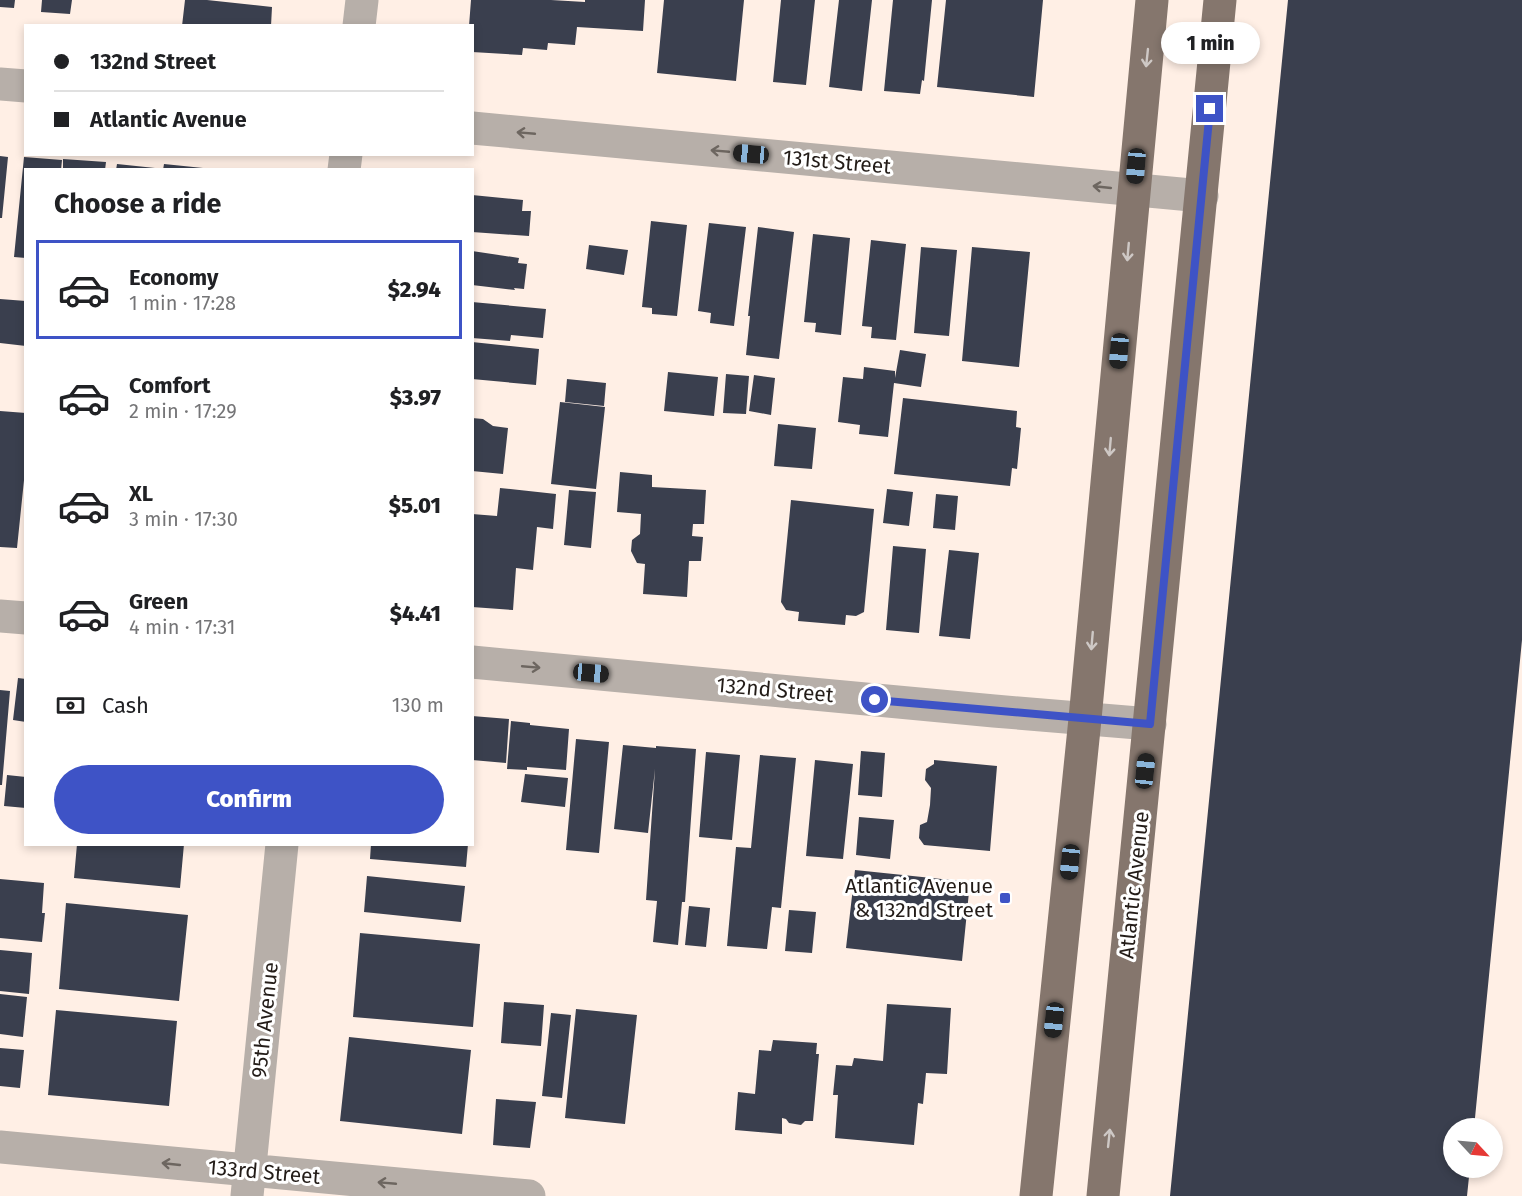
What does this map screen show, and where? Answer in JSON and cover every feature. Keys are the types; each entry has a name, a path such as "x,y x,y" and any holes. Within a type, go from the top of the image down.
{"main road":[{"path":"1036,1196 1085,719 1152,0"},
{"name":"Atlantic Avenue","path":"1103,1196 1220,0"}],"street":[{"path":"359,24 362,0"},
{"path":"0,84 24,86"},
{"name":"131st Street","path":"474,128 1202,196"},
{"path":"0,616 24,618"},
{"name":"132nd Street","path":"474,662 1150,724"},
{"name":"95th Avenue","path":"249,1184 282,846"},
{"name":"133rd Street","path":"0,1147 249,1184 529,1196"}],"building":[{"path":"0,0 15,0 14,8 0,7"},
{"path":"42,0 72,0 70,14 41,12"},
{"path":"185,0 272,7 271,24 182,24"},
{"path":"471,0 585,2 585,0 645,0 643,31 577,27 575,45 548,43 547,50 523,48 522,55 474,52 474,24 469,24"},
{"path":"664,0 744,0 736,81 657,73"},
{"path":"781,0 815,0 806,85 773,82"},
{"path":"839,0 872,0 862,91 829,87"},
{"path":"893,0 932,0 924,81 922,80 920,94 884,91"},
{"path":"946,0 1043,0 1034,97 937,87"},
{"path":"1288,0 1522,0 1522,640 1475,1118 1443,1118 1443,1178 1469,1178 1467,1196 1170,1196"},
{"path":"0,156 8,157 2,218 0,218"},
{"path":"24,157 62,160 61,168 24,168 24,258 14,257"},
{"path":"63,159 106,162 105,168 63,168"},
{"path":"117,164 155,168 116,168"},
{"path":"164,164 203,168 163,168"},
{"path":"474,195 523,200 522,211 531,211 529,236 474,232"},
{"path":"651,221 687,225 677,316 652,314 652,308 642,307"},
{"path":"709,223 746,227 734,326 710,323 711,313 698,311"},
{"path":"758,227 794,232 779,359 746,355"},
{"path":"813,234 850,238 841,335 815,332 816,323 804,322"},
{"path":"871,240 906,244 896,340 871,338 872,327 862,326"},
{"path":"589,245 628,250 624,275 586,269"},
{"path":"921,247 957,250 949,336 914,333"},
{"path":"972,247 1030,252 1019,367 962,361"},
{"path":"474,251 519,258 518,263 527,264 524,289 514,288 515,290 474,285"},
{"path":"0,299 24,301 24,346 0,343"},
{"path":"474,302 546,309 543,338 511,335 510,341 474,338"},
{"path":"474,342 539,349 536,385 474,379"},
{"path":"900,350 926,354 921,387 894,383 888,437 859,434 860,425 838,422 843,377 863,379 864,367 895,371 895,378"},
{"path":"668,372 718,377 714,416 664,411"},
{"path":"726,374 749,376 746,414 723,413"},
{"path":"754,375 775,378 771,415 749,411"},
{"path":"567,379 606,383 604,406 565,402"},
{"path":"903,398 1017,411 1016,427 1021,428 1017,469 1012,468 1010,486 894,474"},
{"path":"560,402 605,407 596,489 551,484"},
{"path":"0,411 24,413 24,480 17,548 0,547"},
{"path":"474,418 483,419 493,426 508,428 503,474 474,471"},
{"path":"778,424 816,428 812,469 774,466"},
{"path":"620,472 652,475 652,487 706,490 704,524 693,524 692,536 703,537 701,561 689,561 687,597 643,594 645,564 637,563 631,551 632,540 640,534 641,514 617,512"},
{"path":"500,488 556,494 553,529 537,527 533,570 516,568 513,610 474,607 474,514 497,516"},
{"path":"887,489 913,492 909,526 883,523"},
{"path":"569,490 596,492 591,548 564,545"},
{"path":"936,494 958,496 955,530 933,528"},
{"path":"791,500 874,509 864,612 856,616 846,615 845,625 798,621 799,612 786,610 781,602"},
{"path":"893,546 926,549 919,633 886,630"},
{"path":"949,550 979,553 970,639 939,636"},
{"path":"18,678 24,679 24,722 13,720"},
{"path":"0,690 10,691 2,785 0,785"},
{"path":"474,716 509,719 506,763 474,760"},
{"path":"511,721 569,729 566,770 527,767 527,770 507,769"},
{"path":"576,739 609,742 599,853 566,850"},
{"path":"623,745 696,749 685,902 682,902 678,945 653,942 657,901 646,900 655,769 648,833 614,829"},
{"path":"861,751 885,753 882,797 858,795"},
{"path":"706,752 740,755 732,840 699,837"},
{"path":"760,755 796,758 781,908 772,907 767,949 727,946 736,847 751,848"},
{"path":"815,760 853,764 843,859 806,856"},
{"path":"934,760 997,766 990,851 924,845 919,838 920,825 927,822 930,805 931,788 925,780 926,769 934,764"},
{"path":"525,774 568,778 565,807 521,802"},
{"path":"7,775 24,777 24,808 4,806"},
{"path":"859,817 894,820 890,859 856,855"},
{"path":"77,846 184,846 180,888 74,878"},
{"path":"371,846 468,846 466,867 370,859"},
{"path":"855,870 970,882 962,961 846,948"},
{"path":"367,876 465,886 461,922 364,912"},
{"path":"0,879 44,883 42,913 45,913 42,942 0,938"},
{"path":"66,903 188,915 179,1001 59,989"},
{"path":"689,906 710,908 706,947 685,945"},
{"path":"789,910 816,912 812,953 785,951"},
{"path":"360,933 480,944 473,1027 353,1017"},
{"path":"0,950 32,953 29,994 0,991"},
{"path":"0,994 27,997 23,1037 0,1034"},
{"path":"504,1002 544,1005 541,1046 501,1043"},
{"path":"887,1004 951,1008 947,1074 926,1073 923,1104 918,1103 914,1145 835,1138 838,1095 833,1095 836,1065 852,1066 854,1058 883,1061"},
{"path":"576,1009 637,1015 625,1124 565,1118"},
{"path":"56,1010 177,1021 169,1106 48,1095"},
{"path":"551,1013 571,1015 562,1098 542,1096"},
{"path":"349,1037 471,1050 462,1134 340,1121"},
{"path":"773,1040 817,1043 816,1054 819,1054 813,1121 805,1121 801,1125 789,1123 782,1118 782,1134 735,1130 738,1092 755,1094 759,1050 771,1051"},
{"path":"0,1048 24,1050 20,1088 0,1086"},
{"path":"496,1099 536,1102 530,1148 493,1145"}],"place":[{"name":"Atlantic Avenue & 132nd Street","path":"1005,898"}],"route":[{"path":"875,700 1150,724 1210,109"}]}
